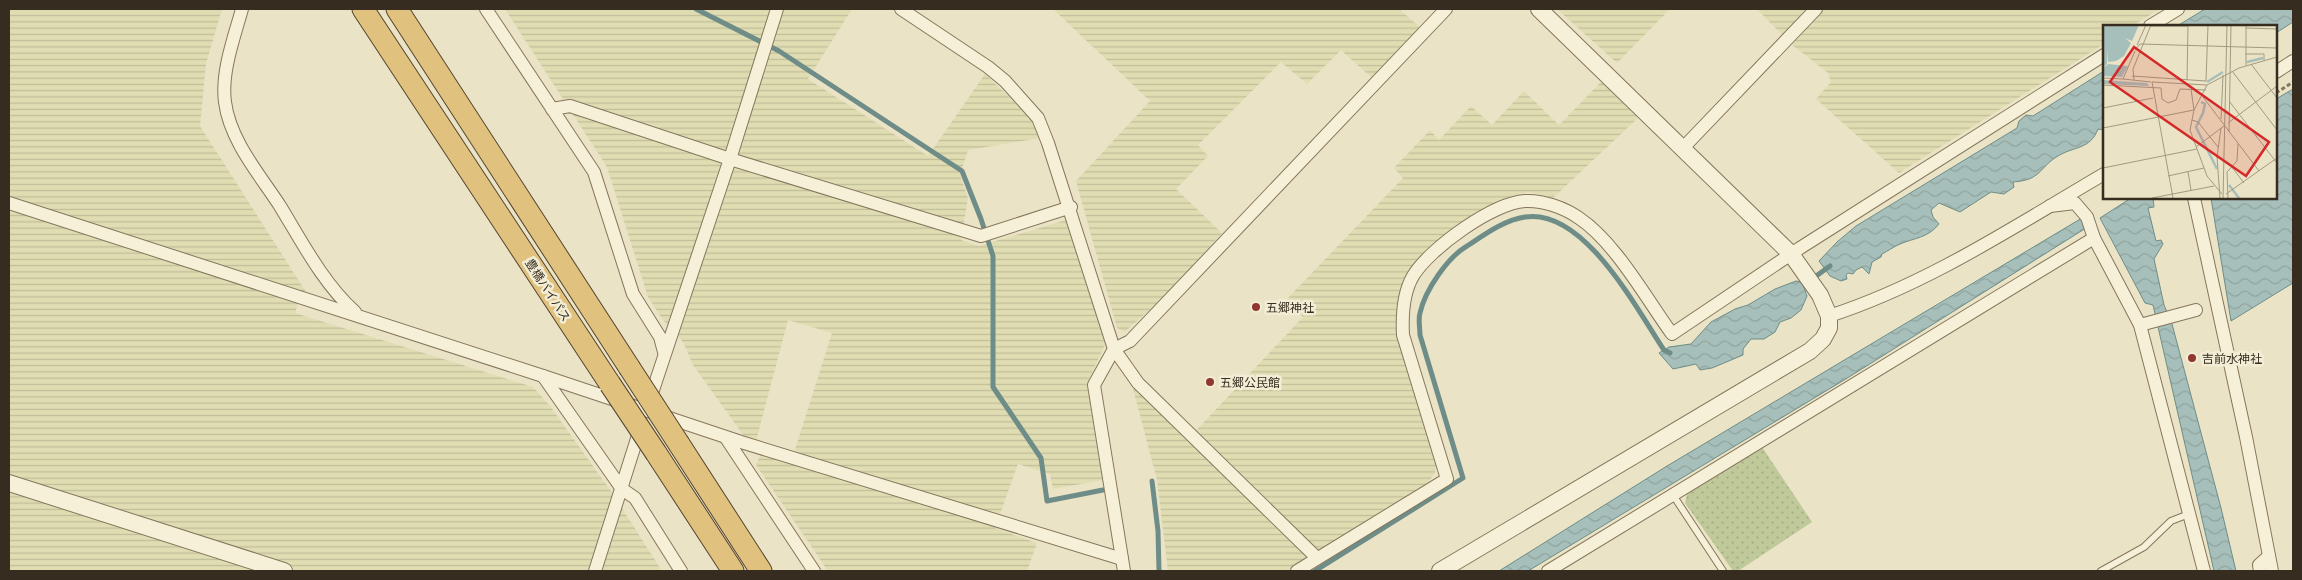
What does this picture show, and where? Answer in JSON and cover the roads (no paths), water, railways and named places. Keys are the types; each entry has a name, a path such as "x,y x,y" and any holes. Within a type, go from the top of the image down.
{"highway":[{"name":"豊橋バイパス","path":"363,9 733,571"},
{"name":"豊橋バイパス","path":"397,9 761,571"}],"street":[{"path":"242,9 226,69 225,102 229,119 239,144 316,264 341,300 358,316"},
{"path":"486,9 594,172 633,294 660,337 664,352"},
{"path":"595,571 664,352 730,159 777,9"},
{"path":"900,9 988,67 1004,81 1038,118 1070,207 1114,348 1138,383 1317,558"},
{"path":"9,203 543,376 726,438 1123,565 1094,385 1114,348 1130,341 1446,9"},
{"path":"1440,571 1810,351 1824,339 1829,328 1829,316 1820,296 1791,254 1539,9"},
{"path":"1682,149 1816,9"},
{"path":"2152,25 2178,9"},
{"path":"1297,571 1447,478 1403,335 1402,316 1412,277 1438,250 1478,219 1503,207 1526,201 1556,206 1579,217 1612,250 1672,334 1791,254 2103,56"},
{"path":"2277,71 2293,61"},
{"path":"552,109 570,106 730,159 986,235 1070,207"},
{"path":"1829,316 1858,307 1972,253 2103,175"},
{"path":"2194,199 2246,437 2272,571"},
{"path":"2050,206 2075,203 2087,217 2094,238 2140,325 2204,571"},
{"path":"1548,571 2094,238"},
{"path":"2140,325 2196,310"},
{"path":"543,376 622,489 635,498 681,571"},
{"path":"726,438 814,571"},
{"path":"9,483 284,571"},
{"path":"2260,571 2259,566 2269,556"}],"lane":[{"path":"1673,495 1723,571"},
{"path":"2102,571 2144,547 2171,521 2189,514"}],"water":[{"path":"2205,9 2293,9 2293,22 2277,32 2277,25 2179,25"},
{"path":"2103,72 2103,130 2098,129 2091,141 2058,156 2035,176 2013,182 2014,187 2004,194 1991,192 1960,212 1939,203 1931,210 1933,217 1939,224 1935,229 1926,235 1900,244 1882,254 1881,257 1872,262 1869,274 1862,267 1853,274 1848,273 1846,275 1847,279 1841,281 1830,276 1819,261 1856,226 2017,128 2019,121 2026,115 2033,116"},
{"path":"2293,89 2293,283 2231,321 2211,199 2277,199 2277,98"},
{"path":"2129,199 2153,199 2154,207 2148,208 2156,241 2161,240 2163,244 2154,259 2164,305 2172,324 2236,571 2214,571 2153,305 2145,303 2100,218"},
{"path":"2082,218 2086,228 1849,377 1528,571 1499,571 1667,466"},
{"path":"1796,281 1802,282 1807,296 1801,310 1791,318 1780,322 1775,332 1764,339 1751,339 1743,349 1743,355 1712,368 1700,370 1696,364 1673,369 1659,353 1669,347 1691,344 1711,322 1735,309 1748,305 1775,289"}],"waterway":[{"path":"696,9 779,51 962,171 993,256 993,387 1041,458 1047,501 1103,490"},
{"path":"1315,571 1463,478 1420,335 1419,318 1427,294 1445,266 1460,251 1487,233 1509,221 1525,217 1547,218 1568,228 1588,244 1606,264 1639,310 1664,350 1670,353"},
{"path":"1812,279 1830,266"},
{"path":"1152,481 1158,531 1159,571"}],"place":[{"name":"五郷神社","path":"1256,307"},
{"name":"吉前水神社","path":"2192,358"},
{"name":"五郷公民館","path":"1210,382"}]}
